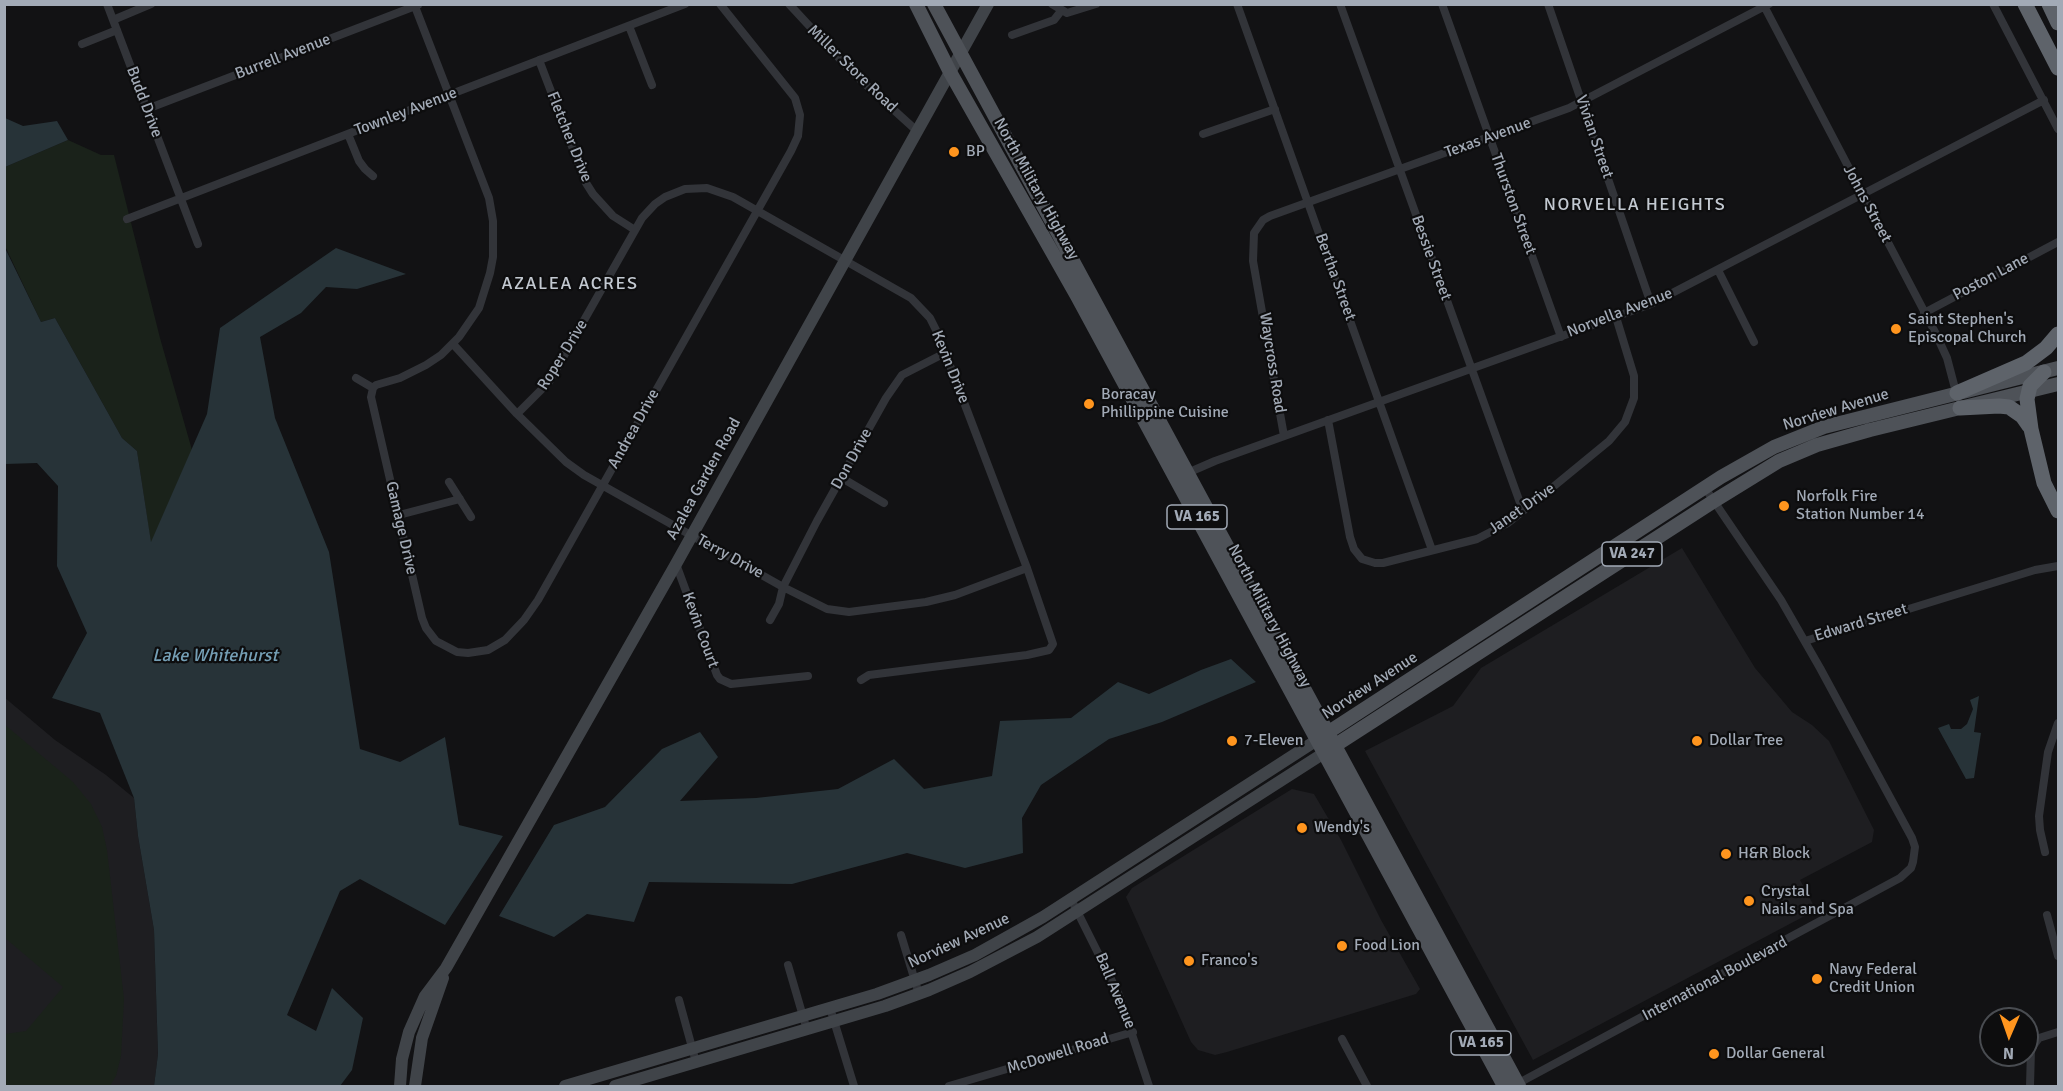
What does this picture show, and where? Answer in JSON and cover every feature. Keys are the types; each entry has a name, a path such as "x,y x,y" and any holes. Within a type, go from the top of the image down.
{"highway":[{"path":"2025,4 2058,67"},
{"path":"2049,4 2058,23"},
{"path":"1958,401 2026,363 2046,348 2058,334"},
{"path":"2051,370 2027,392 2031,429 2044,483 2058,511"},
{"path":"1958,401 2009,407 2022,416 2031,429"}],"main road":[{"name":"North Military Highway","path":"916,4 951,72 1077,296 1182,476"},
{"name":"North Military Highway","path":"934,4 1182,476 1513,1086"},
{"name":"Azalea Garden Road","path":"400,1086 402,1059 424,996 446,968 676,564 988,4"},
{"name":"Norview Avenue","path":"615,1086 834,1022 919,994 1010,953 1078,912 1756,473 1806,449 2051,370"},
{"name":"Norview Avenue","path":"565,1086 830,1008 915,980 1005,939 1071,899 1757,455 1824,427 1958,401 2027,392 2058,384"},
{"name":"Azalea Garden Road","path":"415,1086 422,1038 446,968"}],"street":[{"name":"Budd Drive","path":"107,4 198,244"},
{"path":"113,20 152,4"},
{"name":"Townley Avenue","path":"127,219 685,4"},
{"name":"Andrea Drive","path":"457,652 478,653 499,644 515,632 538,600 798,136 800,115 795,98 720,4"},
{"name":"Miller Store Road","path":"789,4 852,72 917,131"},
{"path":"1052,4 1061,11 1073,13 1096,4"},
{"name":"Bertha Street","path":"1237,4 1432,550"},
{"name":"Bessie Street","path":"1340,4 1522,511"},
{"name":"Thurston Street","path":"1442,4 1561,337"},
{"name":"Vivian Street","path":"1548,4 1652,304"},
{"path":"1993,4 2058,129"},
{"path":"356,378 373,388 400,378 441,355 453,344 471,320 483,297 492,265 494,236 489,198 416,5"},
{"name":"Burrell Avenue","path":"147,109 416,5"},
{"name":"Texas Avenue","path":"1259,289 1252,251 1253,239 1258,226 1270,216 1490,138 1582,102 1765,5"},
{"name":"Johns Street","path":"1765,5 1947,358 1958,401"},
{"path":"1012,36 1054,20 1061,11"},
{"path":"630,26 652,85"},
{"path":"82,44 117,30"},
{"name":"Fletcher Drive","path":"539,60 586,183 613,216 635,231"},
{"name":"Norvella Avenue","path":"1182,476 1284,436 1652,304 2044,100"},
{"path":"1203,134 1275,109"},
{"path":"348,134 359,161 364,169 373,176"},
{"name":"Roper Drive","path":"517,414 549,382 642,218 655,204 676,192 693,188"},
{"name":"Kevin Drive","path":"693,188 707,188 720,192 757,211 911,298 930,318 1027,568 1053,644 1049,650 1027,655 869,675 861,680"},
{"name":"Poston Lane","path":"1924,313 2058,242"},
{"path":"1718,270 1754,342"},
{"name":"Waycross Road","path":"1259,289 1284,436"},
{"name":"Janet Drive","path":"1328,420 1350,537 1356,553 1367,561 1383,563 1477,539 1508,523 1618,432 1631,411 1634,398 1634,376 1616,317"},
{"name":"Terry Drive","path":"453,344 517,414 566,462 602,485 783,587 827,609 849,612 955,595 1027,568"},
{"name":"Don Drive","path":"770,620 783,587 899,378 908,370 945,353"},
{"name":"Gamage Drive","path":"373,388 371,397 422,618 436,641 457,652"},
{"path":"842,478 884,503"},
{"path":"449,482 471,517"},
{"name":"Edward Street","path":"1705,488 1770,584 1805,641 2035,570 2058,566"},
{"path":"399,515 460,499"},
{"name":"Kevin Court","path":"676,564 720,679 731,684 808,676"},
{"name":"International Boulevard","path":"1513,1086 1900,878 1911,868 1915,856 1912,838 1805,641"},
{"path":"2045,852 2039,816 2048,752 2058,723"},
{"name":"Ball Avenue","path":"1071,899 1119,994 1149,1086"},
{"path":"2048,915 2058,956"},
{"path":"901,935 919,994"},
{"path":"788,965 807,1030"},
{"path":"679,1000 696,1062"},
{"path":"830,1008 854,1086"},
{"name":"McDowell Road","path":"949,1086 1133,1032"},
{"path":"2030,1086 2031,1049 2039,1038 2058,1032"},
{"path":"1342,1040 1367,1086"}],"shaded area":[{"path":"68,140 101,155 114,155 160,338 192,450 151,544 137,451 122,438 55,318 41,322 5,246 5,167"},
{"path":"1682,548 1755,668 1792,712 1812,725 1829,741 1874,830 1872,842 1800,880 1816,910 1533,1060 1365,751 1453,706 1481,668"},
{"path":"4,697 55,740 106,775 134,798 154,930 158,1054 154,1086 5,1086"},
{"path":"4,724 73,782 91,804 102,827 107,850 124,999 121,1056 116,1076 110,1086 5,1086 5,1034 26,1031 63,987 5,938"},
{"path":"1292,789 1314,794 1420,989 1416,994 1227,1052 1215,1055 1198,1050 1191,1042 1126,897 1132,888"}],"water":[{"path":"5,118 23,126 57,121 68,140 5,167"},
{"name":"Lake Whitehurst","path":"4,246 41,322 55,318 122,438 137,451 151,542 207,414 220,328 336,248 406,274 357,289 326,287 301,313 260,337 275,418 329,552 360,749 400,762 445,737 459,825 503,836 445,925 360,879 340,891 287,1015 316,1031 332,988 363,1018 352,1070 340,1086 154,1086 158,1054 154,930 134,798 100,713 52,698 87,633 57,566 58,486 37,463 5,464"},
{"path":"1231,659 1256,682 1162,722 1109,739 1041,785 1022,818 1023,853 965,868 907,853 792,884 649,882 634,922 587,914 554,937 499,916 554,825 605,807 662,749 700,732 718,757 680,801 756,798 838,789 894,759 924,789 992,776 1000,721 1071,718 1118,682 1149,694"},
{"path":"1979,696 1974,732 1981,733 1974,778 1966,779 1938,728 1949,724 1951,729 1961,729 1967,724 1973,709 1970,700"}],"place":[{"name":"BP","path":"954,152"},
{"name":"Saint Stephen's Episcopal Church","path":"1896,329"},
{"name":"Boracay Phillippine Cuisine","path":"1089,404"},
{"name":"Norfolk Fire Station Number 14","path":"1784,506"},
{"name":"7-Eleven","path":"1232,741"},
{"name":"Dollar Tree","path":"1697,741"},
{"name":"Wendy's","path":"1302,828"},
{"name":"H&R Block","path":"1726,854"},
{"name":"Crystal Nails and Spa","path":"1749,901"},
{"name":"Food Lion","path":"1342,946"},
{"name":"Franco's","path":"1189,961"},
{"name":"Navy Federal Credit Union","path":"1817,979"},
{"name":"Dollar General","path":"1714,1054"}],"district":[{"name":"NORVELLA HEIGHTS","path":"1635,205"},
{"name":"AZALEA ACRES","path":"570,284"}]}
